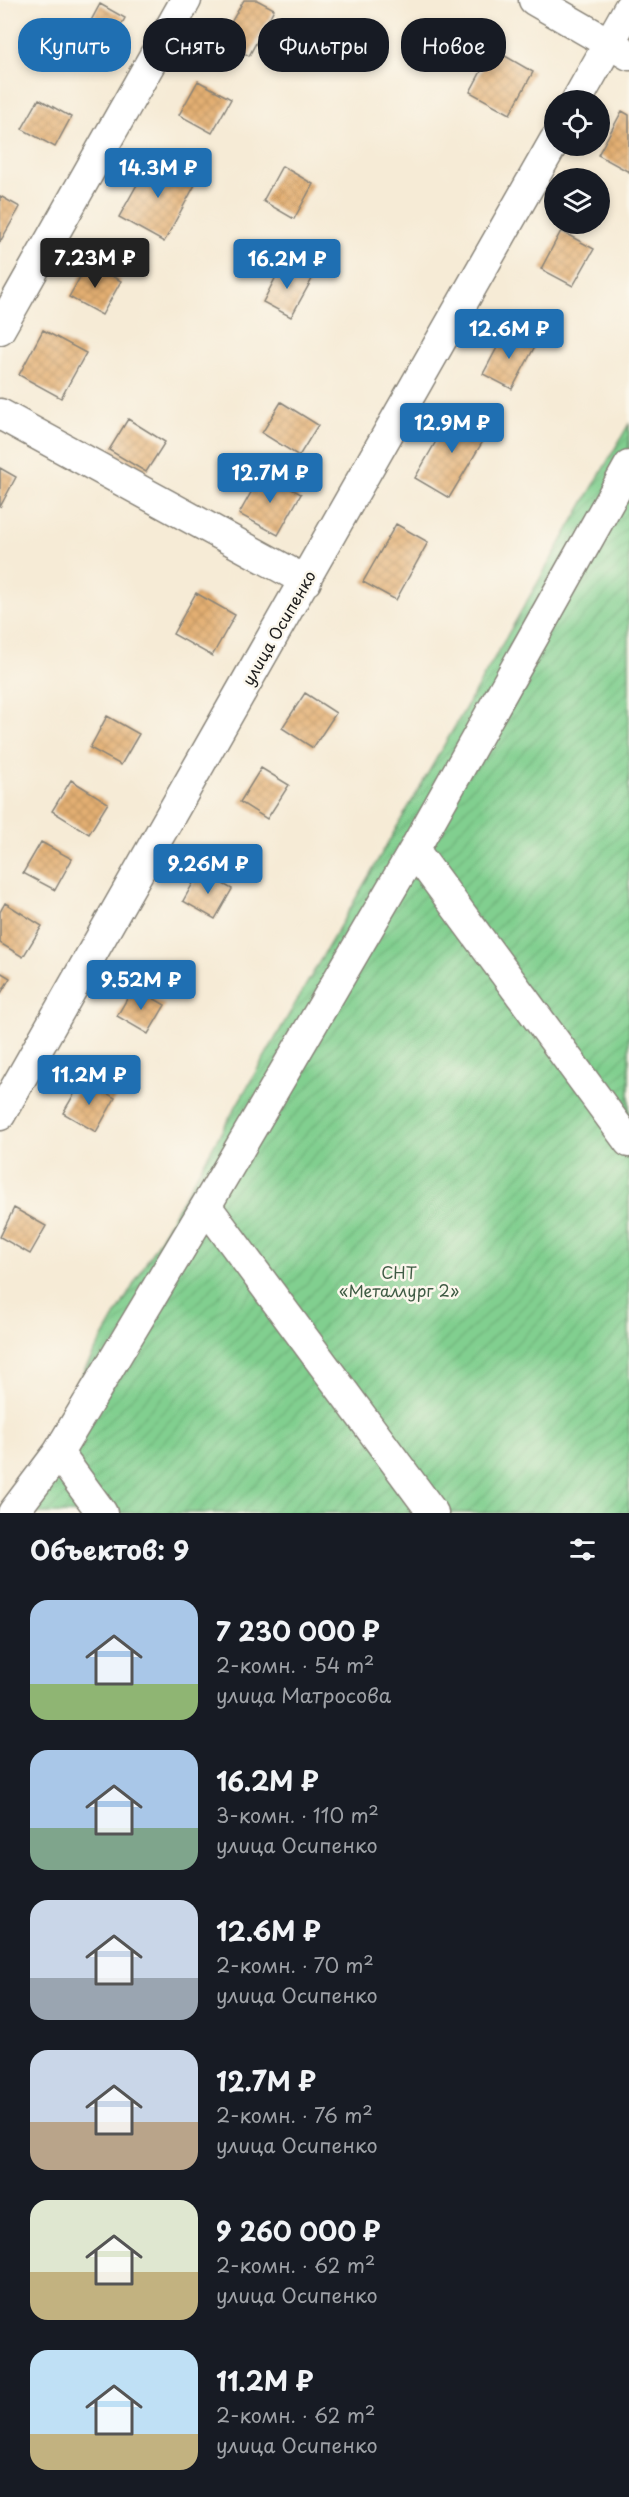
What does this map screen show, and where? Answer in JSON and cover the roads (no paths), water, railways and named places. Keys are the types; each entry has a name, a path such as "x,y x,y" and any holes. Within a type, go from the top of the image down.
{"street":[{"path":"0,329 186,0"},
{"path":"534,0 619,50"},
{"path":"585,90 619,50 629,8"},
{"name":"улица Осипенко","path":"0,1116 546,156"},
{"path":"0,414 306,581"},
{"path":"8,1509 58,1453 206,1206 414,850 628,472"},
{"path":"414,850 629,1142"},
{"path":"206,1206 433,1513"},
{"path":"58,1453 102,1513"}],"park label":[{"name":"СНТ «Металлург 2»","path":"399,1282"}]}
